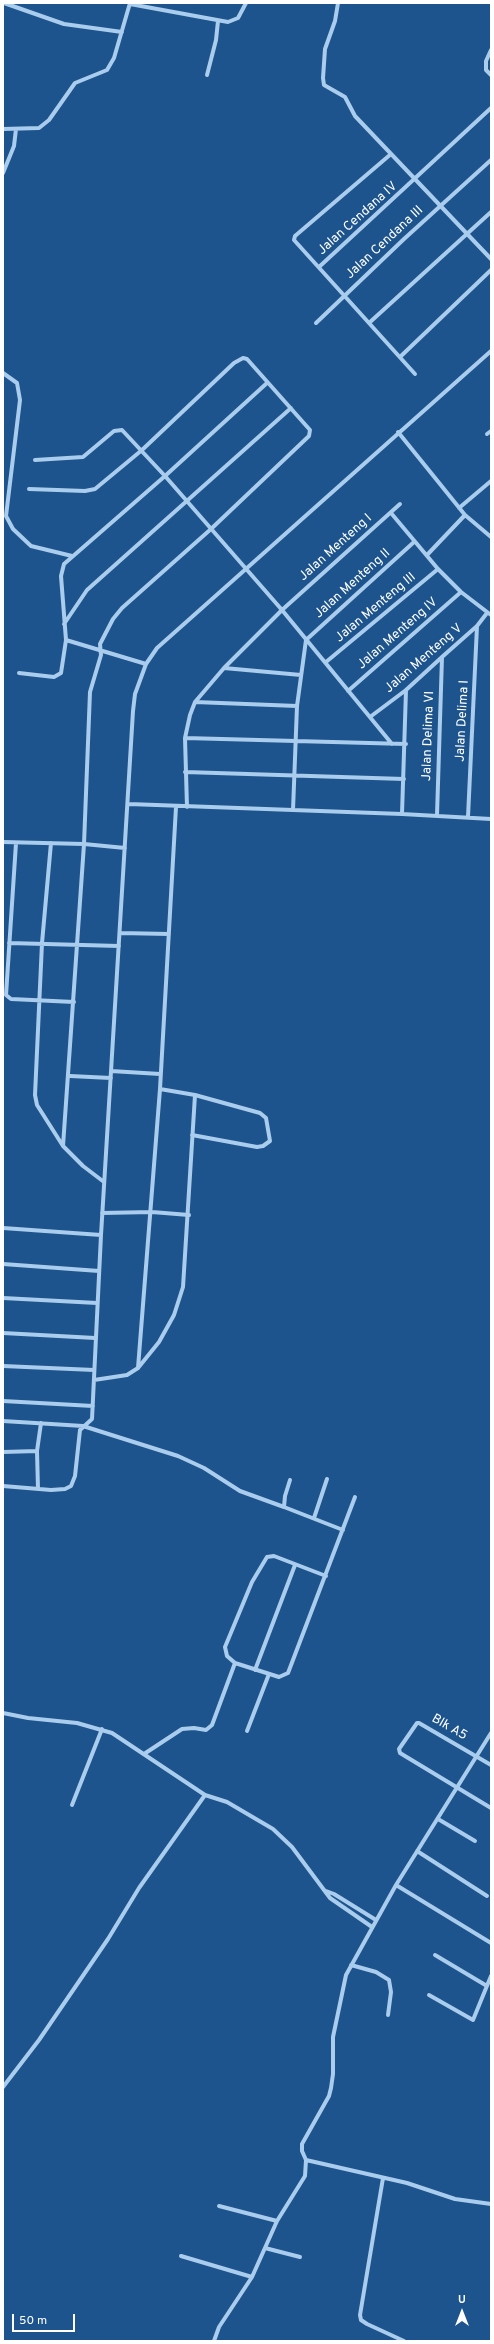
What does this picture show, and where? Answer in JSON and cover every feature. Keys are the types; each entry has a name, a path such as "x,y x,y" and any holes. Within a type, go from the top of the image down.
{"street":[{"path":"4,3 64,24 122,32"},
{"path":"3,129 39,128 49,120 75,83 107,70 112,65 130,4 228,22 238,18 246,3"},
{"path":"338,3 335,21 325,49 322,78 324,84 345,97 355,116 491,259"},
{"path":"207,75 218,21"},
{"path":"491,50 486,61 486,70 491,76"},
{"name":"Jalan Cendana IV","path":"319,267 416,180 491,108"},
{"path":"3,173 14,146 16,129"},
{"path":"391,154 295,236 295,242 415,374"},
{"name":"Jalan Cendana III","path":"316,323 344,295 491,160"},
{"path":"369,322 491,212"},
{"path":"400,357 491,270"},
{"path":"3,1486 38,1489 65,1488 74,1482 77,1442 83,1426 92,1419 95,1338 110,1078 135,694 146,664 157,648 398,432 491,351"},
{"path":"29,489 85,491 95,489 142,450 240,358 247,359 309,426 309,436 212,529 117,613 100,644 101,651 90,692 84,844 70,1076 63,1146"},
{"path":"3,373 17,383 20,400 6,509 8,522 31,546 72,556"},
{"path":"19,672 59,676 61,674 66,640 62,570 64,564 166,476 267,382"},
{"path":"64,624 87,590 291,408"},
{"path":"35,460 84,457 118,429 122,430 166,476 246,568 284,609 306,640 326,662 392,744"},
{"path":"487,434 491,431"},
{"path":"398,432 465,515 491,537"},
{"path":"459,508 491,481"},
{"name":"Jalan Menteng I","path":"187,807 185,738 190,715 196,702 224,668 284,609 400,504"},
{"path":"390,513 438,569 461,592 489,614"},
{"path":"427,556 465,515"},
{"path":"3,522 8,522"},
{"name":"Jalan Menteng II","path":"306,640 414,542"},
{"name":"Jalan Menteng III","path":"326,662 438,569"},
{"name":"Jalan Menteng IV","path":"348,691 461,592"},
{"name":"Jalan Menteng V","path":"370,716 406,690 489,614"},
{"name":"Jalan Delima I","path":"468,817 477,626"},
{"path":"66,640 146,664"},
{"path":"293,810 296,777 297,706 306,640"},
{"name":"Jalan Delima VI","path":"436,816 442,657"},
{"path":"224,668 301,675"},
{"path":"402,814 406,744 406,690"},
{"path":"196,702 297,706"},
{"path":"185,738 406,744"},
{"path":"185,772 404,780"},
{"path":"129,804 176,807 402,814 491,819"},
{"path":"138,1368 152,1212 176,807"},
{"path":"3,842 84,844 125,848"},
{"path":"16,843 6,995 11,999 74,1002"},
{"path":"50,843 42,943 35,1095 37,1105 63,1146 83,1166 104,1182"},
{"path":"120,933 169,934"},
{"path":"9,943 119,946"},
{"path":"111,1071 160,1074"},
{"path":"70,1076 110,1078"},
{"path":"160,1090 195,1095 260,1113 266,1118 270,1140 267,1144 257,1146 192,1135"},
{"path":"94,1380 127,1375 138,1368 159,1342 179,1304 183,1287 189,1215 195,1095"},
{"path":"102,1213 152,1212 189,1215"},
{"path":"3,1228 101,1235"},
{"path":"3,1264 99,1271"},
{"path":"3,1298 97,1303"},
{"path":"3,1333 95,1338"},
{"path":"3,1366 94,1370"},
{"path":"3,1401 93,1406"},
{"path":"3,1421 83,1426 178,1456 204,1468 240,1491 343,1530"},
{"path":"38,1489 37,1451 41,1423"},
{"path":"3,1452 37,1451"},
{"path":"314,1518 327,1479"},
{"path":"284,1507 285,1496 290,1480"},
{"path":"326,1576 274,1556 267,1557 263,1562 225,1647 227,1656 235,1663 269,1674 280,1677 288,1673 326,1576 355,1497"},
{"path":"255,1670 295,1565"},
{"path":"144,1754 182,1729 194,1728 206,1730 212,1725 235,1663"},
{"path":"247,1731 269,1674"},
{"path":"3,1713 28,1718 77,1723 112,1733 205,1795 227,1802 273,1829 292,1847 335,1903 372,1927"},
{"name":"Blk A5","path":"458,1787 400,1753 399,1749 417,1723 419,1723 477,1756"},
{"path":"72,1805 102,1729"},
{"path":"214,2341 219,2327 252,2277 277,2221 305,2176 306,2160 302,2151 302,2144 331,2088 333,2074 333,2037 342,1986 351,1965 396,1885 491,1733"},
{"path":"477,1756 491,1765"},
{"path":"458,1787 491,1808"},
{"path":"3,2087 39,2040 108,1939 139,1888 205,1795"},
{"path":"438,1820 475,1842"},
{"path":"417,1851 487,1896"},
{"path":"396,1885 491,1943"},
{"path":"326,1891 334,1894 376,1920"},
{"path":"435,1955 487,1986"},
{"path":"351,1965 376,1972 389,1980 391,1992 388,2015"},
{"path":"428,1995 472,2020 491,1976"},
{"path":"306,2160 422,2188 455,2199 491,2204"},
{"path":"383,2178 360,2315 362,2320 367,2324 404,2341"},
{"path":"219,2206 277,2221"},
{"path":"265,2248 300,2256"},
{"path":"181,2256 252,2277"}]}
